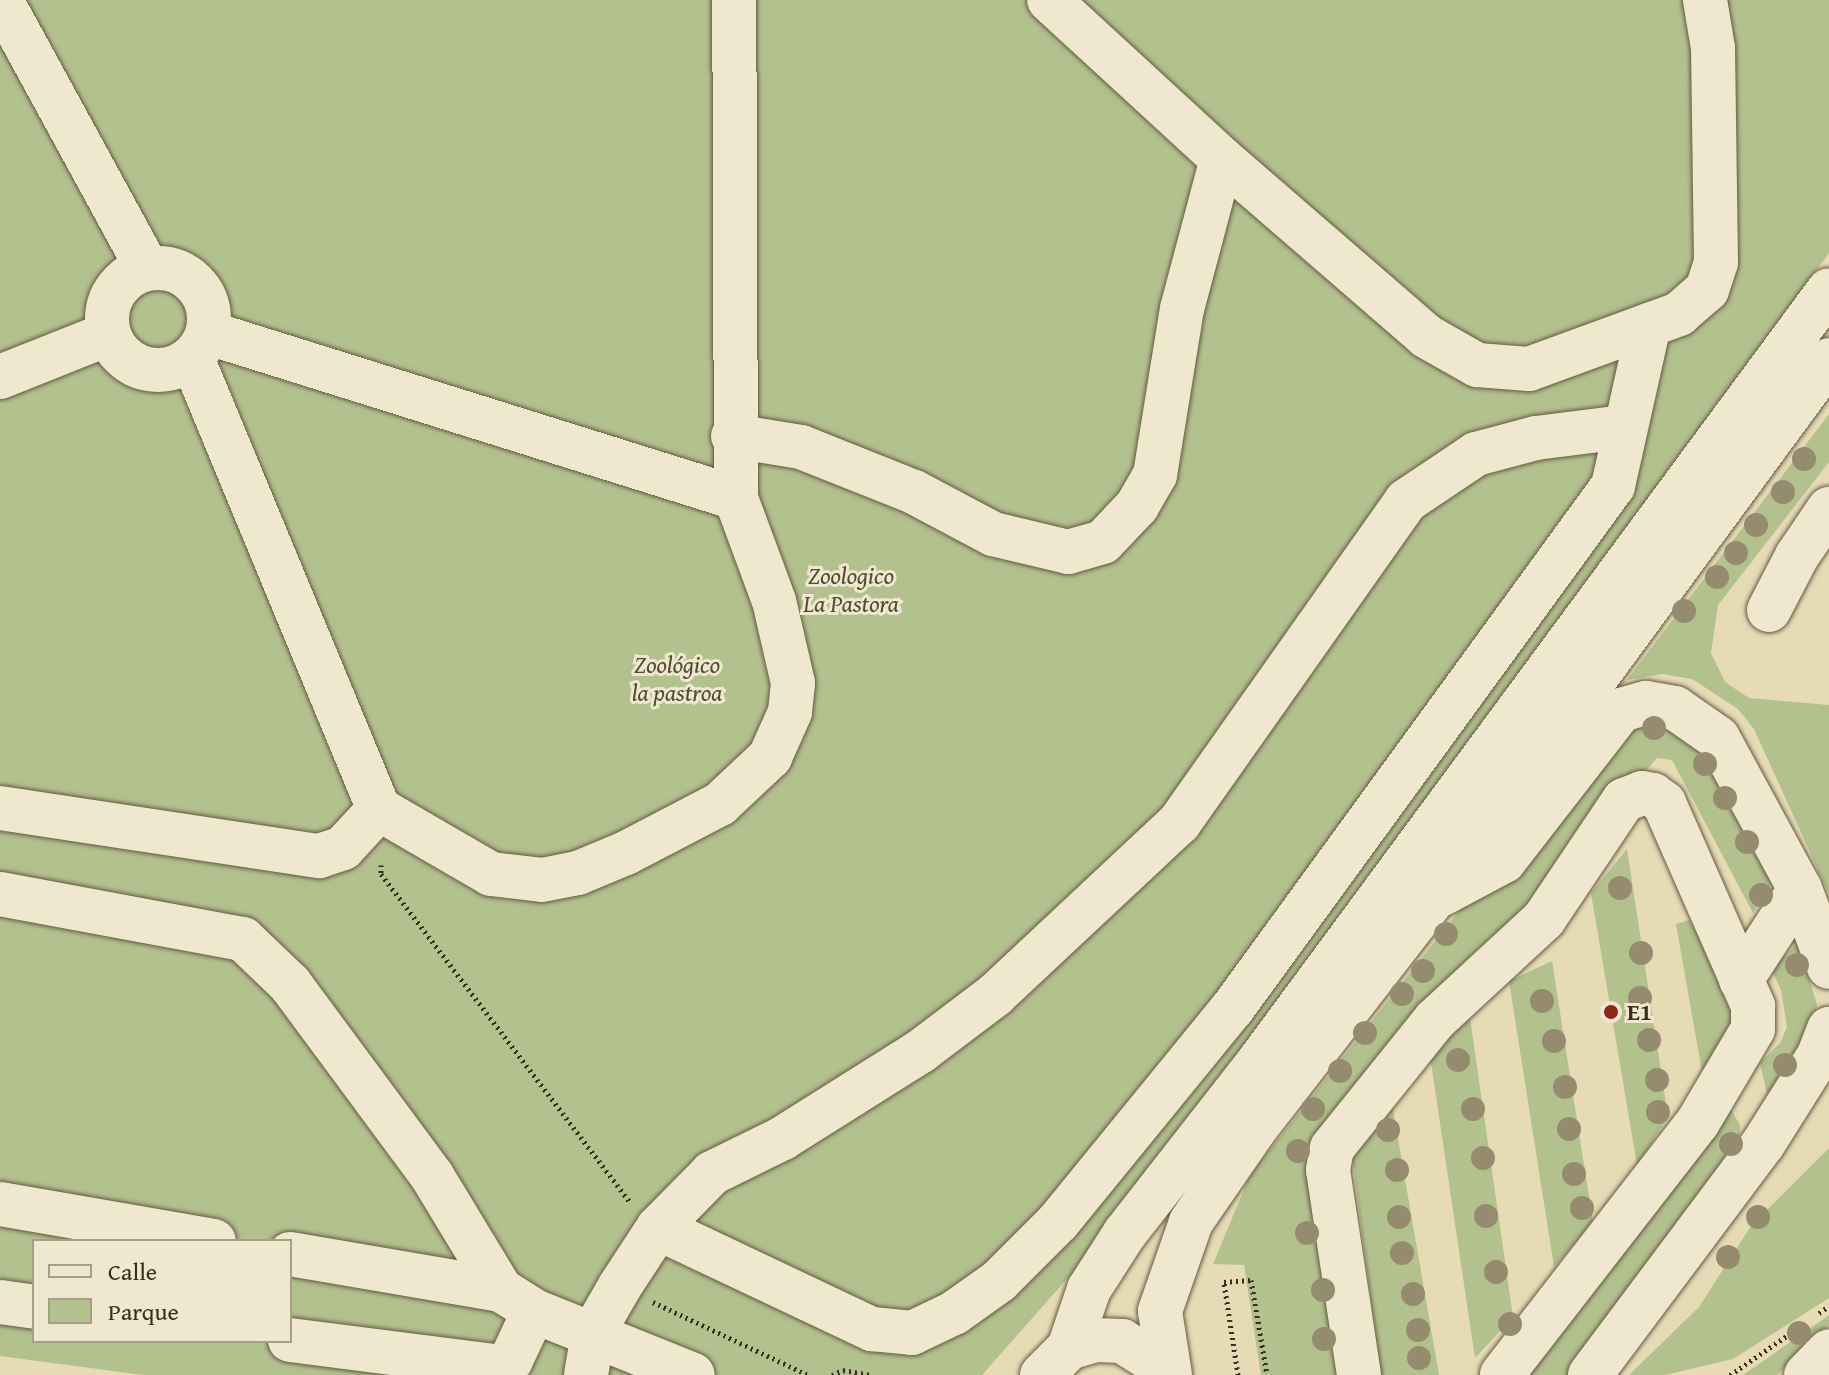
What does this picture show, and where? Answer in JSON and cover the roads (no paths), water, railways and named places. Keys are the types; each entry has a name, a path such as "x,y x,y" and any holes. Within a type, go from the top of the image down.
{"street":[{"path":"1,0 147,268"},
{"path":"200,346 379,809 491,874 542,880 578,873 626,853 740,791 770,757 790,712 793,683 774,601 736,498 733,436 734,0"},
{"path":"1049,0 1222,159 1426,336 1477,365 1529,369 1679,314 1707,290 1716,262 1713,48 1705,0"},
{"path":"733,436 801,447 914,492 993,534 1068,552 1103,542 1137,506 1155,475 1182,309 1222,159"},
{"path":"168,267 188,276 202,292 210,312 200,346 169,370 144,369 122,356 108,334 106,313 113,293 127,277 147,268 168,267"},
{"path":"1056,1362 1089,1289 1125,1233 1260,1060 1829,290"},
{"path":"658,1228 872,1329 912,1333 954,1313 999,1281 1058,1222 1232,1009 1613,486 1620,472 1623,427 1649,325"},
{"path":"0,377 108,334"},
{"path":"200,346 736,498"},
{"path":"1168,1372 1160,1311 1191,1222 1255,1129 1435,897 1829,360"},
{"path":"590,1354 620,1286 658,1228 712,1173 796,1130 921,1051 995,995 1179,823 1406,501 1476,454 1536,438 1623,427"},
{"path":"1769,610 1797,556 1829,509"},
{"path":"1435,897 1504,861 1615,717 1628,705 1646,703 1675,708 1718,738 1800,889 1829,967"},
{"path":"1359,1375 1329,1153 1375,1088 1435,1020 1544,919 1624,800 1642,793 1664,803 1753,1006 1753,1029 1698,1122 1626,1219 1502,1375"},
{"path":"0,808 319,856 343,848 379,809"},
{"path":"1741,980 1800,889"},
{"path":"0,894 219,931 243,939 290,984 432,1176 518,1301 590,1354 693,1375"},
{"path":"1590,1375 1763,1144 1819,1055 1829,1029"},
{"path":"1727,1073 1763,1144"},
{"path":"0,1204 202,1239"},
{"path":"292,1254 518,1301"},
{"path":"292,1340 500,1367 511,1360 518,1301"},
{"path":"0,1302 32,1307"},
{"path":"1806,1375 1809,1335"},
{"path":"1056,1362 1095,1340 1122,1341 1168,1372"}],"place":[{"name":"E1","path":"1611,1012"}],"park label":[{"name":"Zoologico La Pastora","path":"851,590"},
{"name":"Zoológico la pastroa","path":"677,679"}]}
